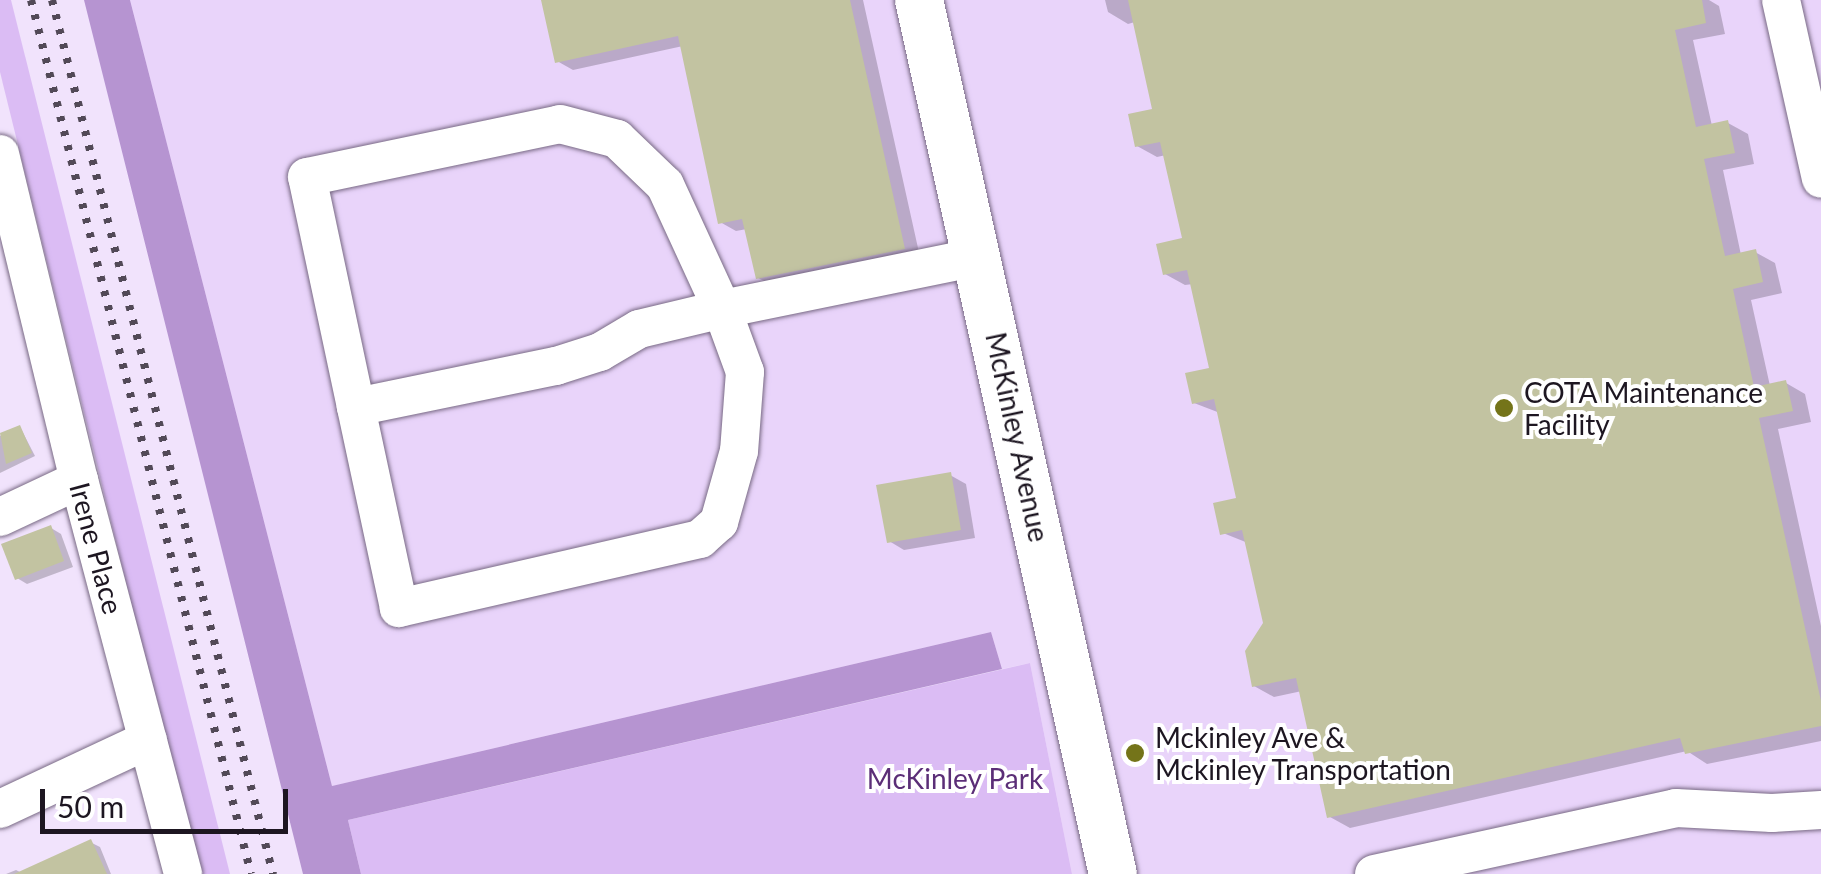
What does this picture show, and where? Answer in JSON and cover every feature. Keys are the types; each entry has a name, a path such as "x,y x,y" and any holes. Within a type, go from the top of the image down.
{"main road":[{"name":"McKinley Avenue","path":"920,0 1113,874"}],"street":[{"path":"1782,0 1821,179"},
{"path":"560,124 617,139 665,185 722,309 745,372 739,451 719,522 700,539 399,608 307,177 560,124"},
{"name":"Irene Place","path":"0,154 8,224 183,874"},
{"path":"356,407 556,366 600,352 640,329 722,309 978,257"},
{"path":"0,517 79,480"},
{"path":"0,809 148,740"},
{"path":"1374,874 1676,808 1772,813 1821,810"}],"shaded area":[{"path":"84,0 130,0 332,786 991,632 1002,669 348,820 361,874 303,874"},
{"path":"130,0 1821,0 1821,874 1072,874 1030,663 1002,669 991,632 332,786"}],"green space":[{"path":"0,0 11,0 230,874 198,874 0,72"},
{"name":"McKinley Park","path":"1030,663 1072,874 361,874 348,820"}],"building":[{"path":"541,0 850,0 905,249 756,279 742,219 718,224 678,36 555,63"},
{"name":"COTA Maintenance Facility","path":"1128,0 1702,0 1706,23 1675,30 1696,127 1728,120 1735,153 1704,159 1725,256 1756,249 1763,282 1733,289 1754,387 1786,380 1793,411 1759,418 1821,701 1821,726 1685,754 1680,738 1327,818 1296,678 1252,687 1245,651 1263,623 1242,530 1220,535 1213,503 1236,498 1214,399 1192,404 1185,373 1209,368 1187,270 1163,275 1156,244 1182,238 1160,142 1135,147 1128,114 1152,109"},
{"path":"20,425 32,453 6,464 0,433"},
{"path":"951,472 961,530 887,543 876,485"},
{"path":"51,525 64,561 15,580 1,544"},
{"path":"91,839 107,874 14,874"}],"railway":[{"path":"31,0 251,874"},
{"path":"52,0 273,874"}],"place":[{"name":"COTA Maintenance Facility","path":"1504,408"},
{"name":"Mckinley Ave & Mckinley Transportation","path":"1135,753"}]}
